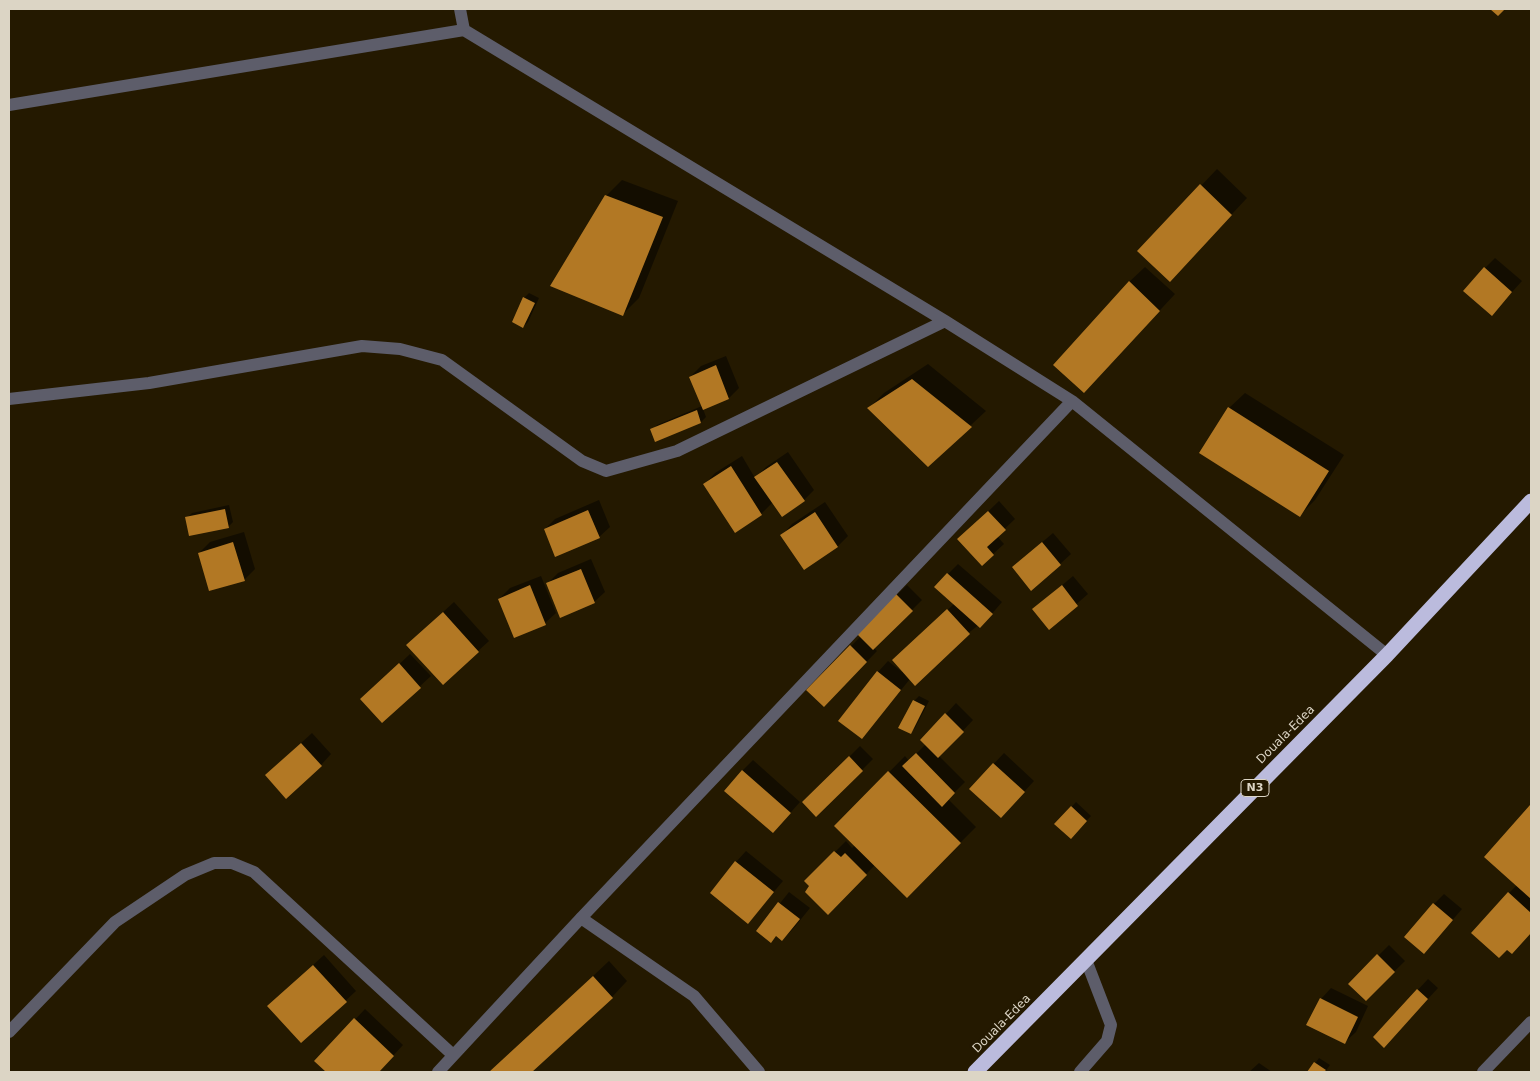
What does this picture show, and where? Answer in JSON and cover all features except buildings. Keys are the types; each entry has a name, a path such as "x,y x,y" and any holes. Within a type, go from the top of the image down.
{"highway":[{"name":"Douala-Edea","path":"975,1072 1387,655 1531,501"}],"street":[{"path":"460,9 464,30"},
{"path":"9,106 464,30 945,321 1072,401 1387,655"},
{"path":"9,399 149,383 362,346 400,349 442,360 582,461 606,471 677,451 945,321"},
{"path":"438,1072 580,918 1072,401"},
{"path":"9,1032 115,922 184,875 214,863 232,863 254,872 453,1055"},
{"path":"580,918 694,996 759,1072"},
{"path":"1080,1072 1107,1040 1111,1025 1086,960"},
{"path":"1484,1072 1531,1022"}]}
